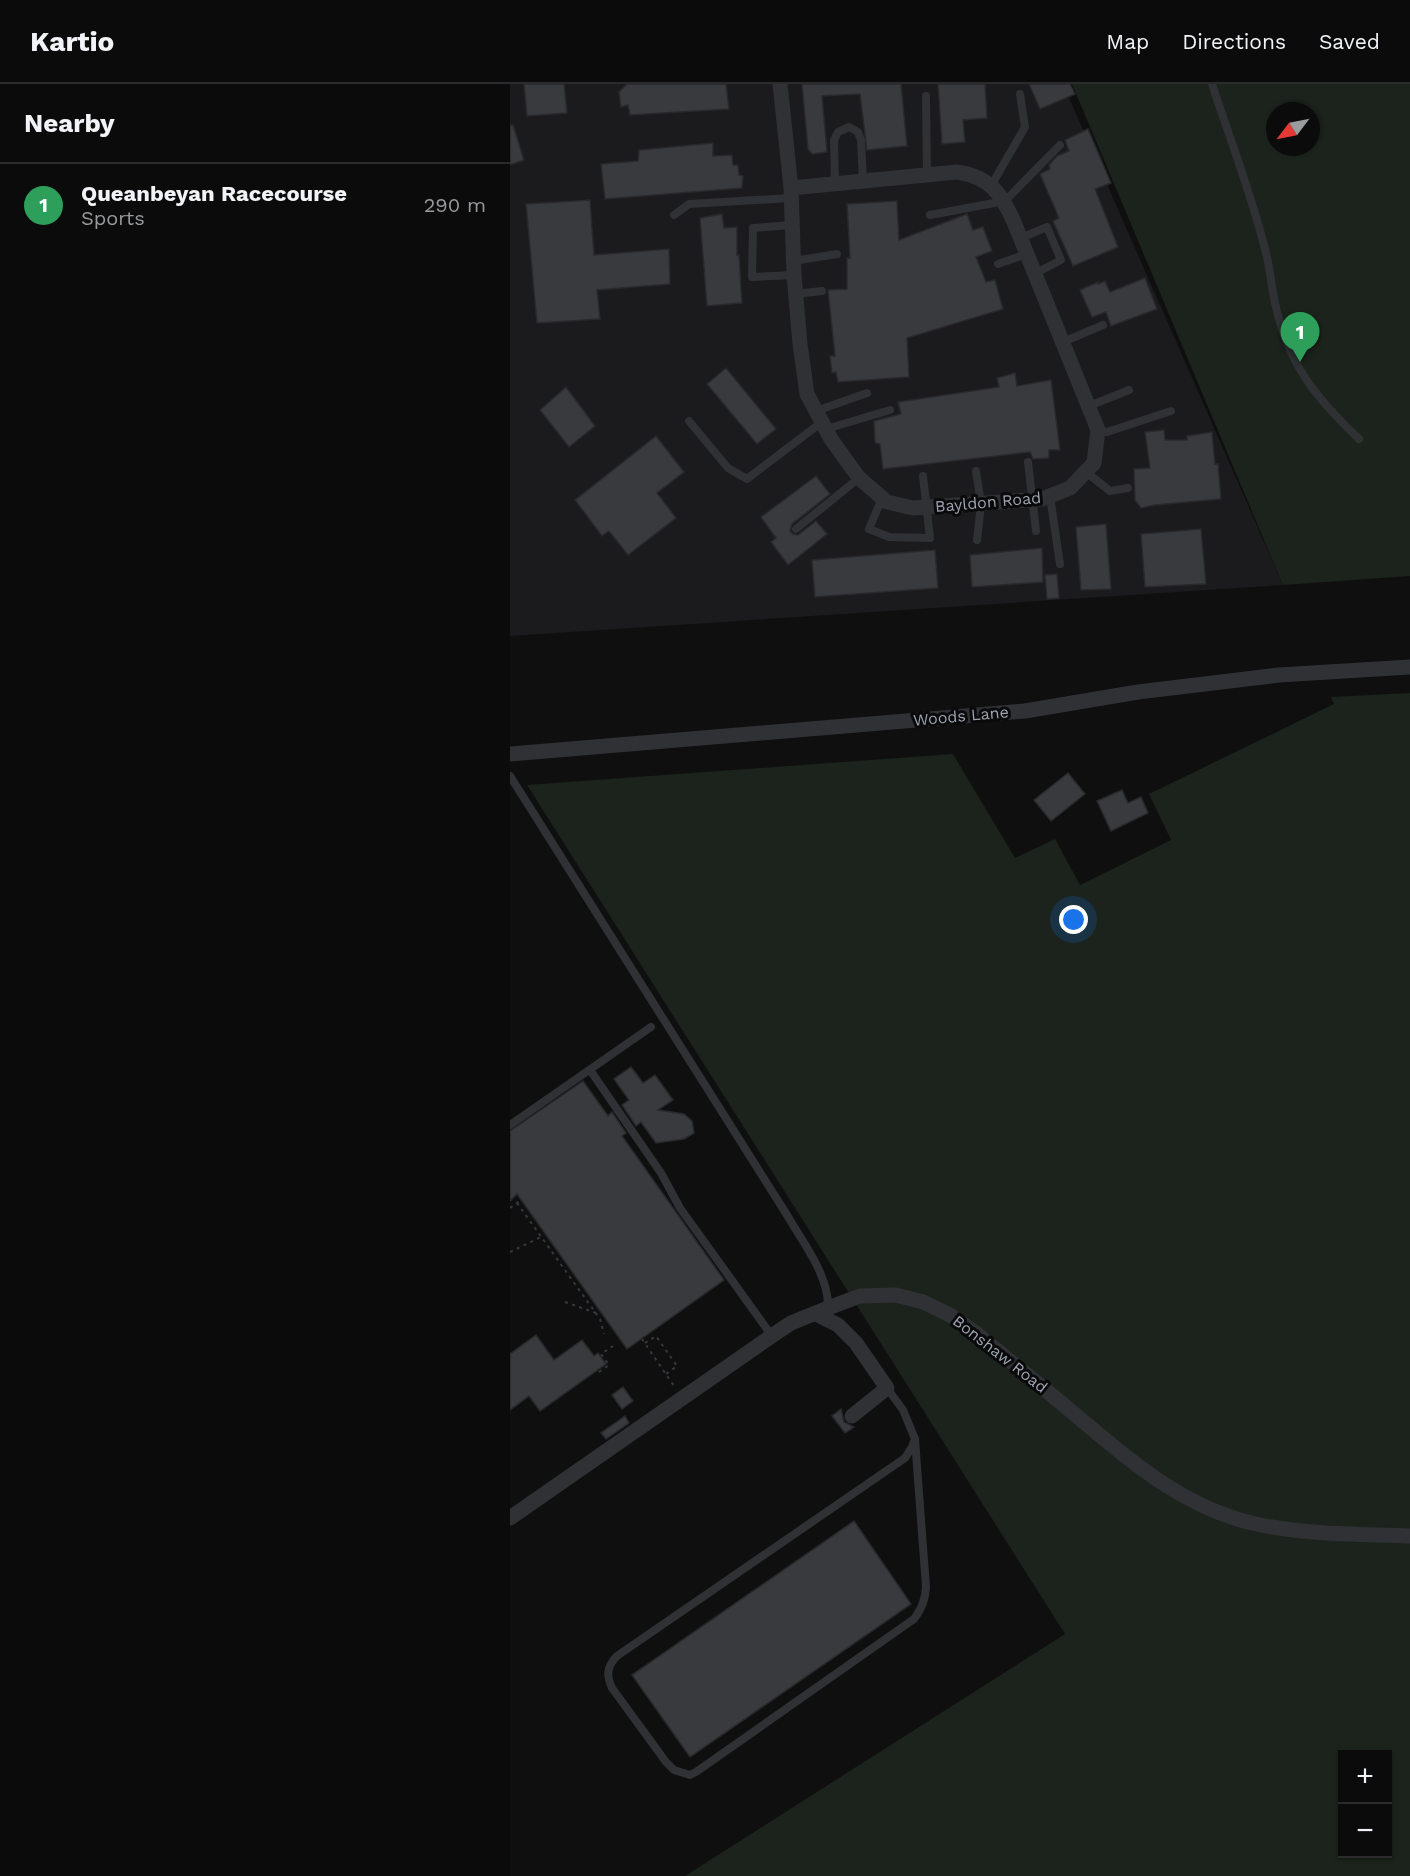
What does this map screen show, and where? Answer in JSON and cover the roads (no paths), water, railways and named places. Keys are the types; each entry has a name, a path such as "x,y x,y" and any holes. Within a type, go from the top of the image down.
{"street":[{"name":"Bayldon Road","path":"780,84 791,193 795,294 807,394 821,421 859,478 887,502 912,508 981,504 1050,496 1070,488 1094,464 1098,430 1005,201 991,186 974,175 957,172 836,184 791,193"},
{"name":"Woods Lane","path":"510,754 1025,711 1138,692 1279,675 1410,667"},
{"name":"Bonshaw Road","path":"510,1518 791,1323 860,1296 896,1295 923,1302 950,1315 977,1334 1160,1483 1198,1504 1230,1517 1291,1530 1410,1536"},
{"path":"822,1311 856,1344 887,1388 852,1416"}],"lane":[{"path":"1212,84 1266,250 1275,304 1287,344 1305,380 1328,409 1359,439"},
{"path":"991,186 1025,127 1020,94"},
{"path":"926,96 927,174"},
{"path":"836,184 834,140 838,132 849,127 858,132 861,140 863,181"},
{"path":"930,215 1005,201 1060,145"},
{"path":"674,215 689,204 791,193"},
{"path":"792,225 753,228 752,277 794,268 837,254"},
{"path":"1021,238 1047,227 1061,260 1036,273"},
{"path":"998,264 1027,254"},
{"path":"795,294 822,291"},
{"path":"1063,342 1103,326"},
{"path":"1089,406 1128,390"},
{"path":"689,421 728,468 747,479 821,421 867,393"},
{"path":"821,421 890,410"},
{"path":"1098,430 1107,432 1171,411"},
{"path":"1028,462 1036,531"},
{"path":"976,471 981,504 976,540"},
{"path":"1086,472 1110,491 1128,488"},
{"path":"882,498 869,529 889,537 930,538 923,476"},
{"path":"796,529 859,478"},
{"path":"1050,496 1060,564"},
{"path":"510,776 787,1215 820,1274 828,1296 822,1311"},
{"path":"510,1125 651,1027"},
{"path":"590,1070 662,1173 680,1208 772,1336"},
{"path":"887,1388 903,1410 915,1439 926,1587 925,1601 914,1619 696,1772 690,1774 674,1770 612,1688 608,1674 611,1663 617,1656 905,1458 915,1439"}],"place":[{"name":"Queanbeyan Racecourse","path":"1300,362"}]}
